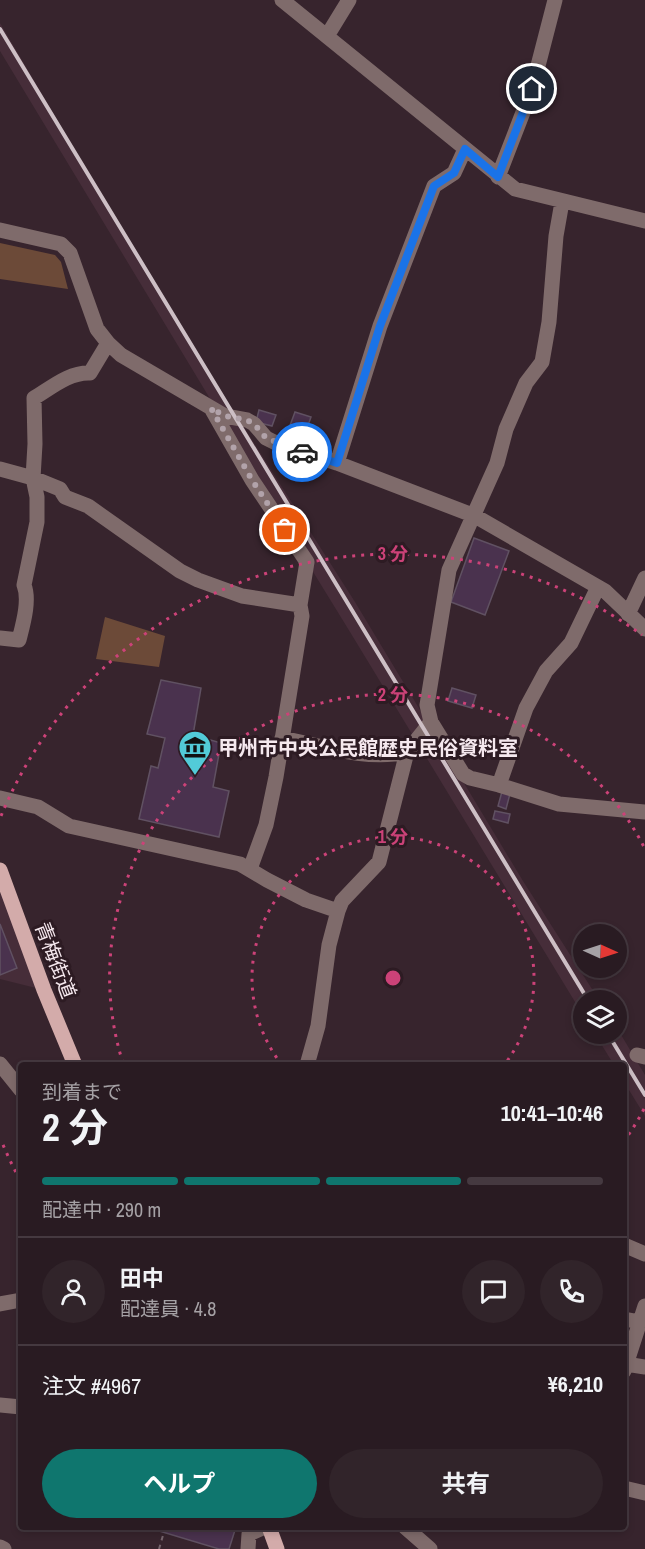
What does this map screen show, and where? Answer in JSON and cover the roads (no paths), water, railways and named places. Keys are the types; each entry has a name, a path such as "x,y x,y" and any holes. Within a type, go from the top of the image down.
{"main road":[{"name":"青梅街道","path":"0,870 44,990 74,1062"},
{"path":"268,1530 278,1549"}],"street":[{"path":"282,0 515,189 645,221"},
{"path":"327,36 349,0"},
{"path":"498,177 532,89 555,0"},
{"path":"337,463 380,326 434,186 454,173 465,149"},
{"path":"562,202 556,236 549,322 542,362 526,383 506,429 498,463 449,570 428,705 431,722 463,774 470,778 560,804 645,812"},
{"path":"0,230 61,244 65,247 97,329 121,355 225,416 247,420 254,424 266,438 276,443 337,463 475,516 605,591 645,629"},
{"path":"0,638 19,640 27,592 24,585 37,522 38,497 33,478 34,398 64,380 80,373 90,373 108,343"},
{"path":"211,408 252,480 307,562 300,605 302,616 276,777 266,825 250,869"},
{"path":"0,469 33,478 60,489 65,497 88,506 180,571 198,580 242,596 300,605"},
{"path":"628,614 645,578"},
{"path":"499,785 526,708 546,672 572,643 598,587"},
{"path":"308,1062 318,1026 329,945 338,911 342,901 379,862 407,752 431,722"},
{"path":"282,738 352,753 393,755 407,752"},
{"path":"0,798 38,807 69,826 240,864 306,900 338,911"},
{"path":"0,1064 18,1086"},
{"path":"627,1246 645,1254"},
{"path":"0,1304 18,1301"},
{"path":"627,1361 645,1306"},
{"path":"627,1320 640,1322"},
{"path":"627,1367 645,1367"},
{"path":"0,1405 18,1407"},
{"path":"627,1489 645,1493"},
{"path":"248,1549 249,1534 259,1530"},
{"path":"408,1530 430,1549"}],"railway":[{"path":"0,29 582,990"},
{"path":"614,1044 625,1062"},
{"path":"627,1065 645,1095"}],"place":[{"name":"甲州市中央公民館歴史民俗資料室","path":"195,776"}]}
